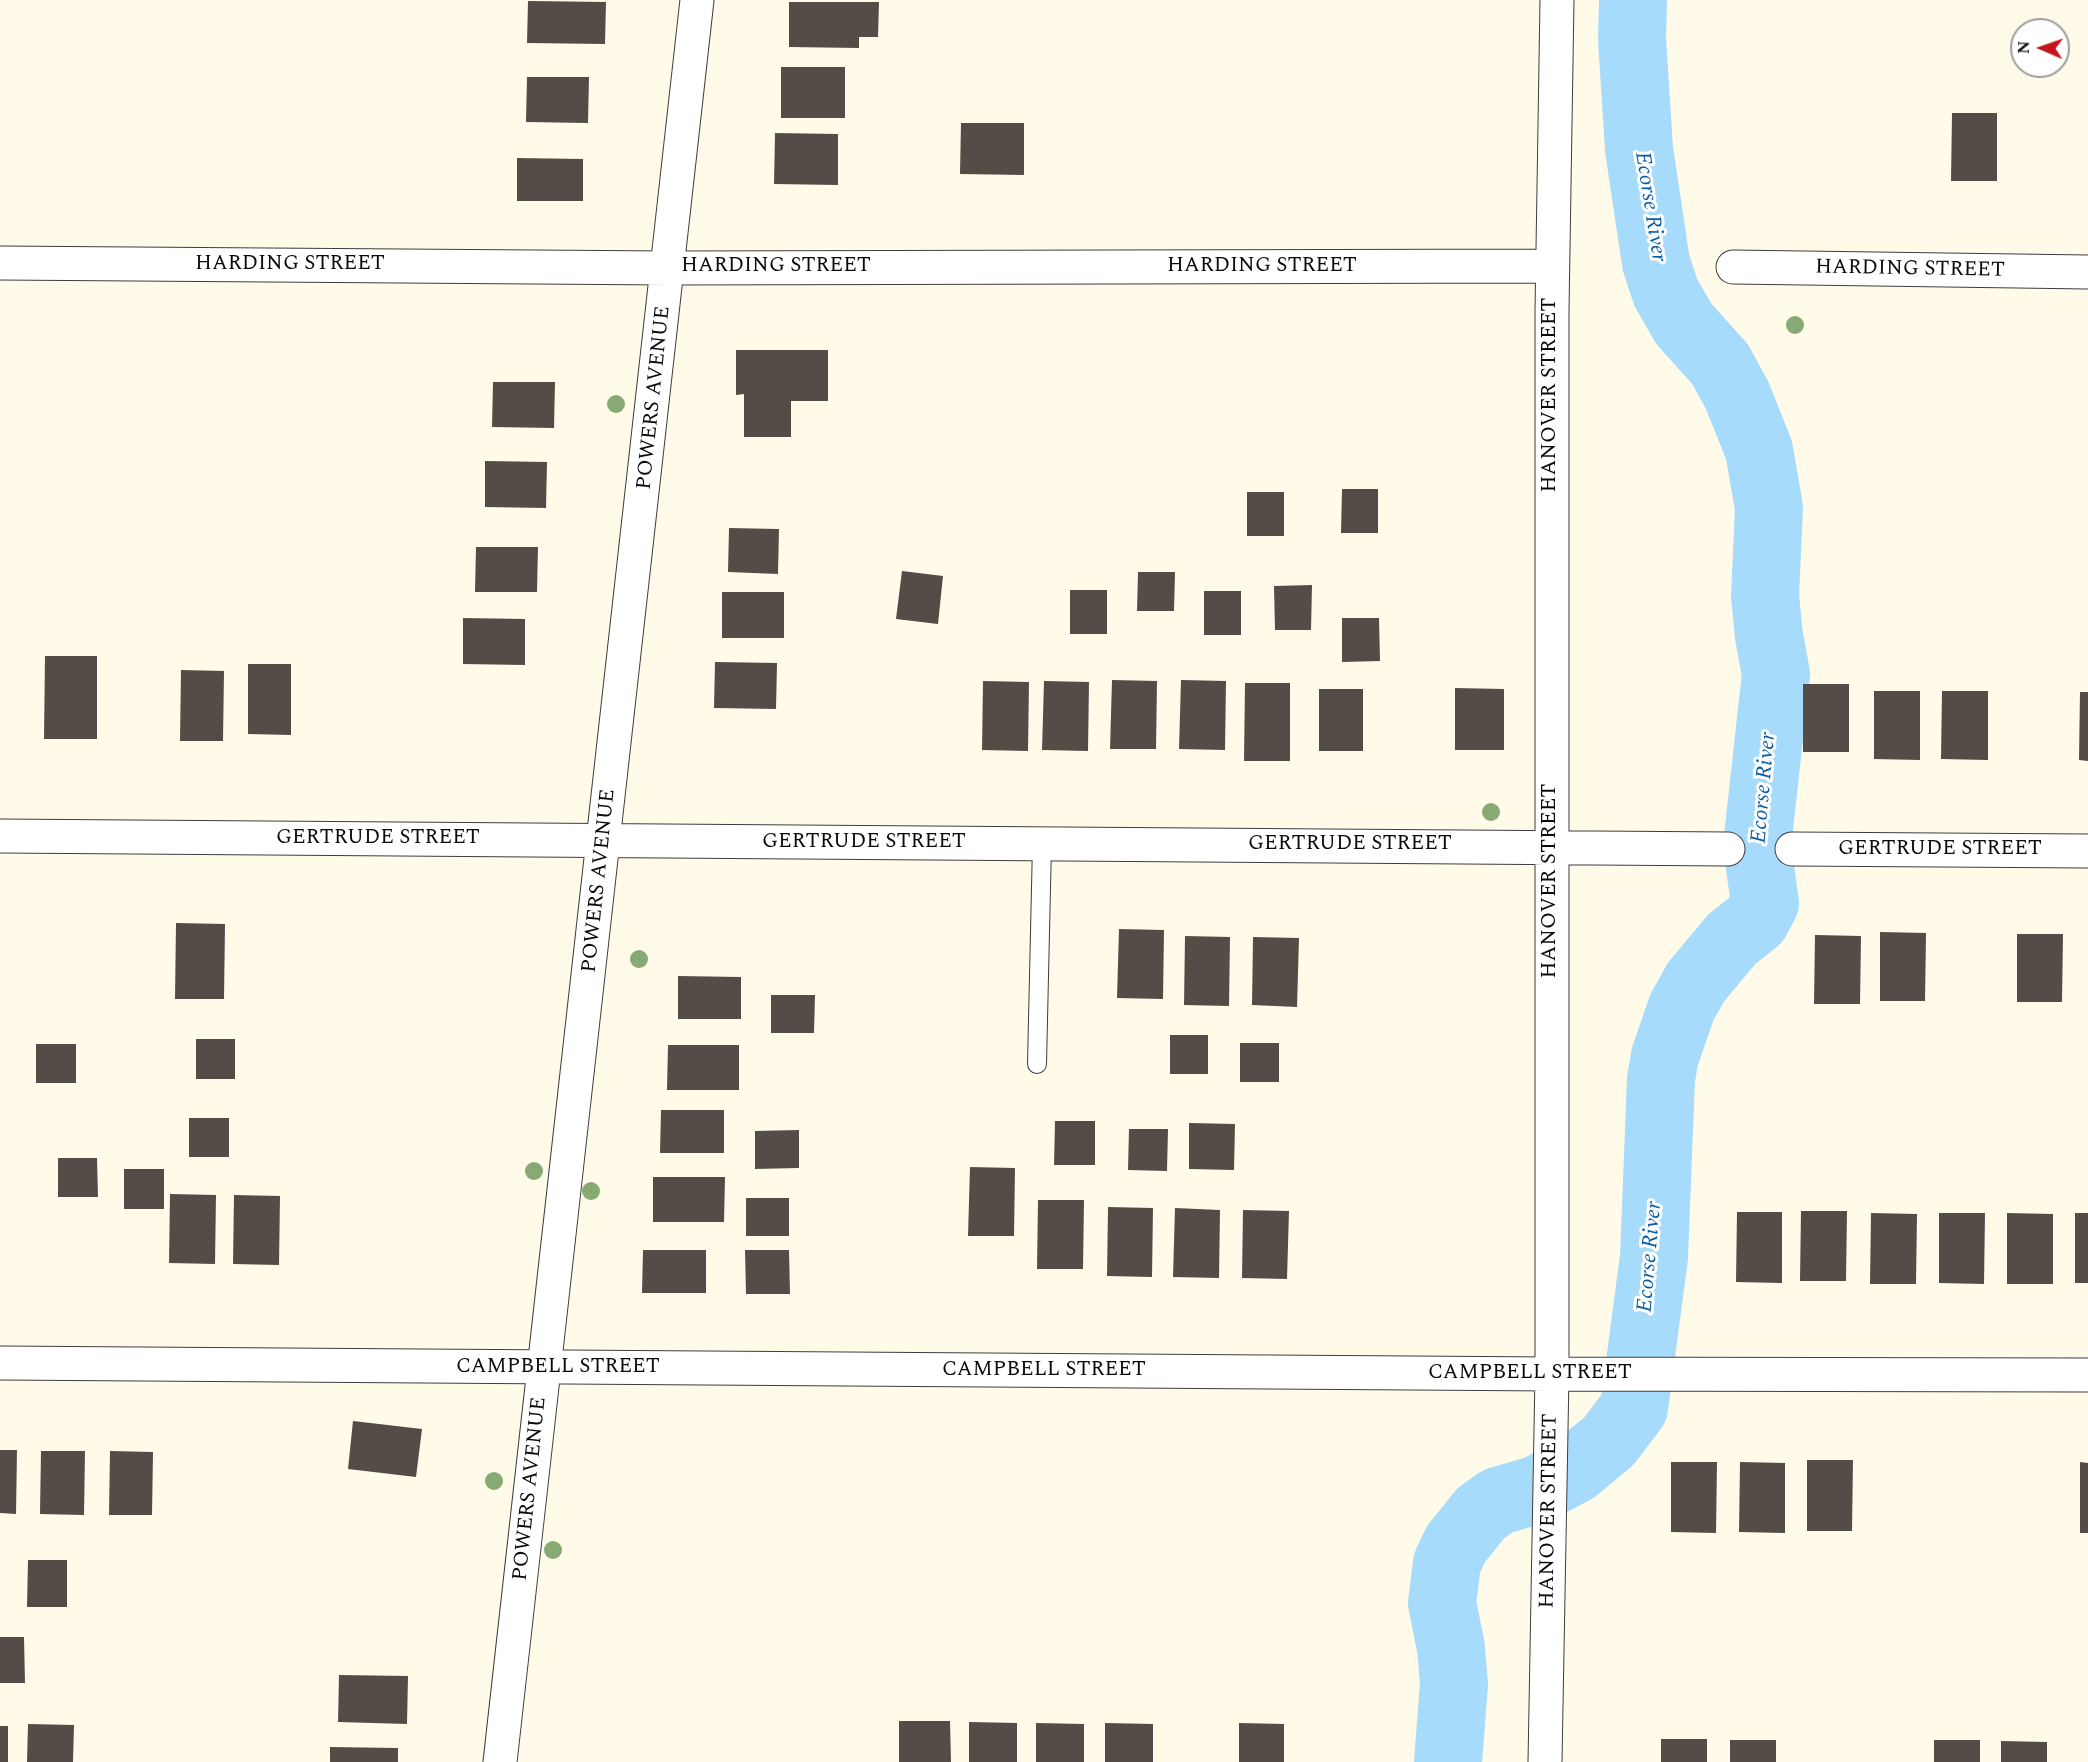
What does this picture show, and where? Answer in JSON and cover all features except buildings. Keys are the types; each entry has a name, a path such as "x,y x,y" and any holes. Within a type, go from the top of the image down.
{"street":[{"name":"POWERS AVENUE","path":"500,1762 698,0"},
{"name":"HANOVER STREET","path":"1545,1762 1551,1522 1552,266 1557,0"},
{"name":"HARDING STREET","path":"0,263 669,268 1552,266"},
{"name":"HARDING STREET","path":"1733,267 2088,272"},
{"name":"GERTRUDE STREET","path":"0,836 1728,849"},
{"name":"GERTRUDE STREET","path":"1792,849 2088,851"},
{"name":"CAMPBELL STREET","path":"0,1363 1609,1375 2088,1375"}],"lane":[{"path":"1037,1064 1042,844"}],"waterway":[{"name":"Ecorse River","path":"1448,1762 1454,1684 1451,1648 1442,1603 1447,1563 1456,1544 1481,1513 1498,1501 1536,1490 1574,1470 1609,1441 1634,1408 1654,1257 1661,1079 1665,1056 1682,1007 1696,982 1732,939 1756,920 1765,903 1757,846 1776,674 1765,596 1769,508 1759,450 1737,395 1720,364 1684,324 1666,293 1656,263 1639,149 1632,39 1633,0"}]}
